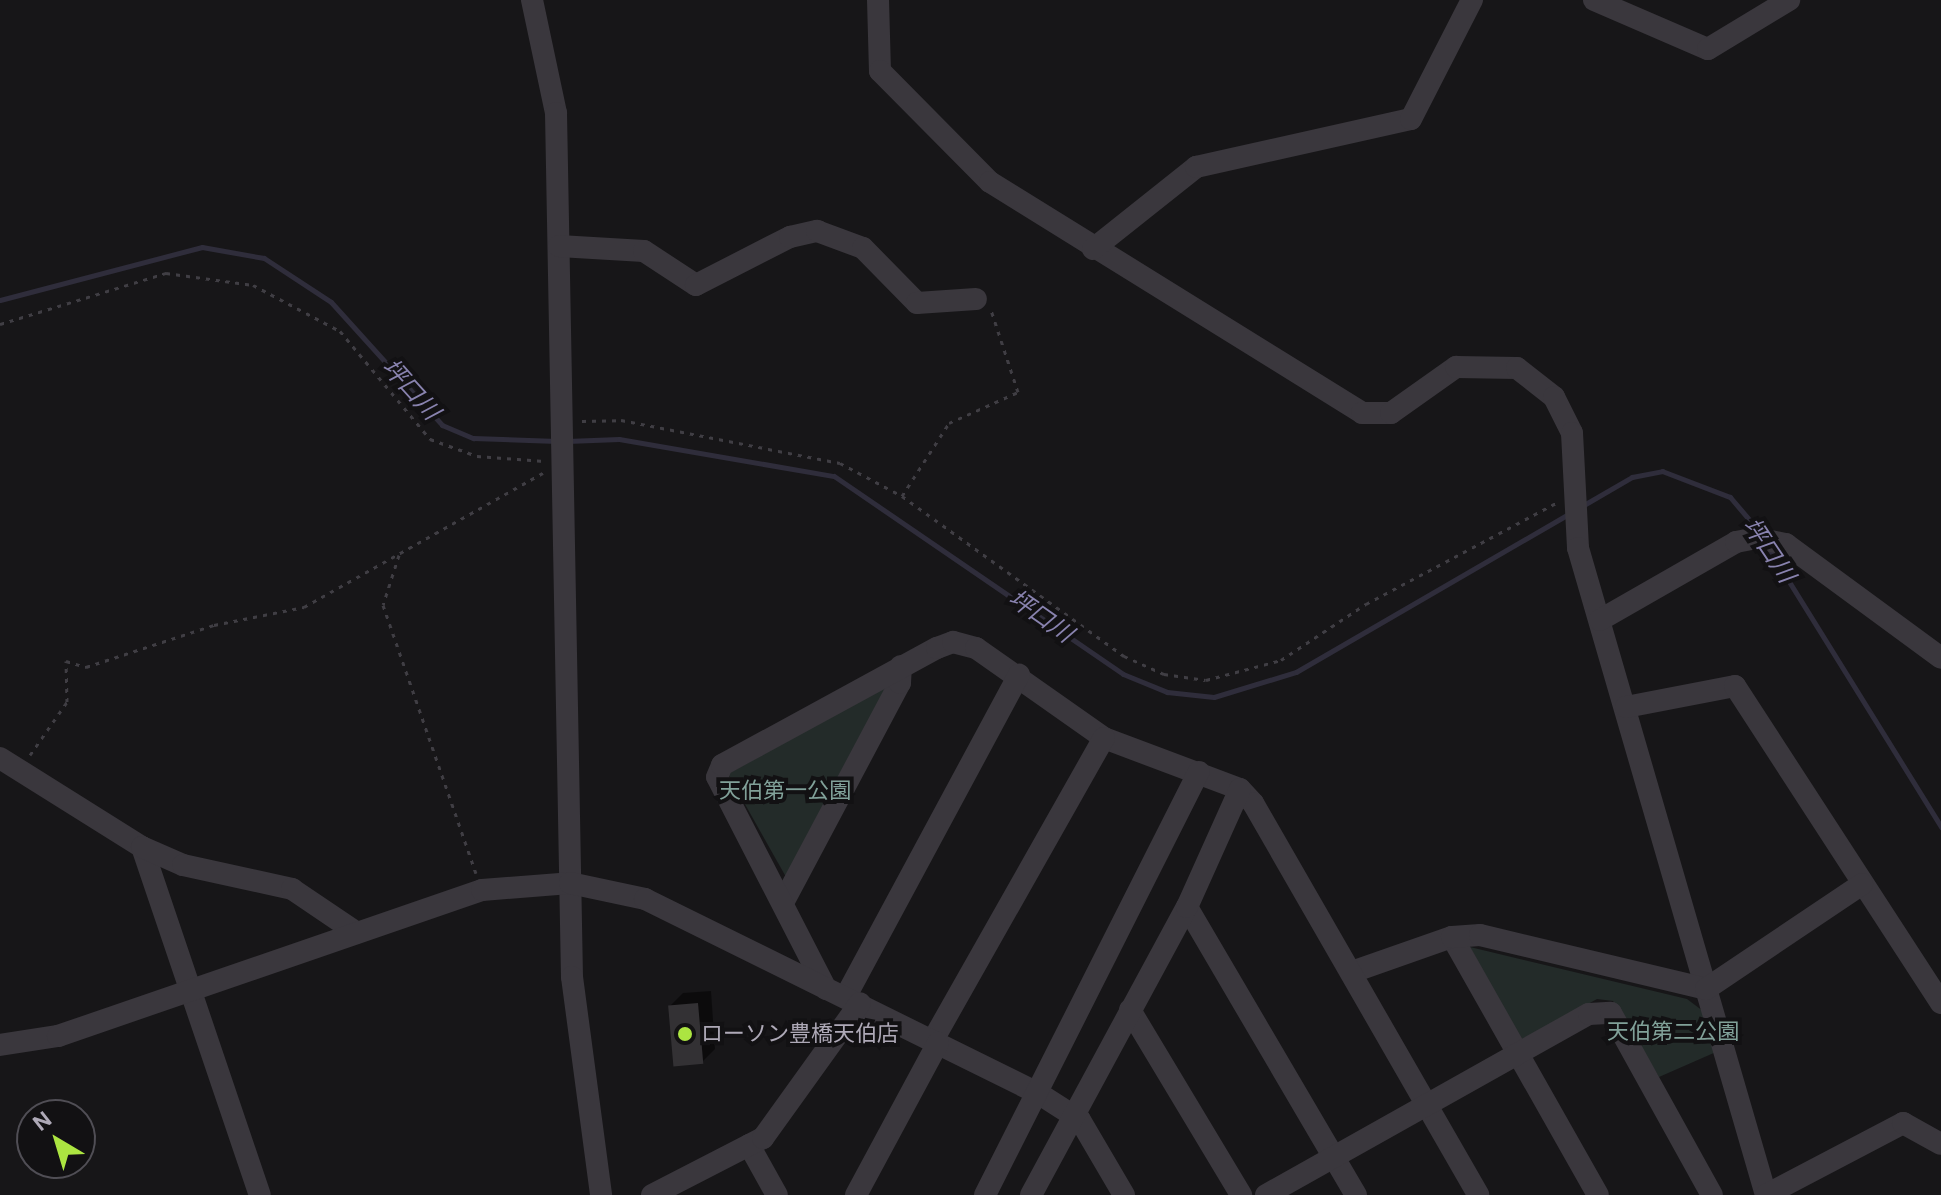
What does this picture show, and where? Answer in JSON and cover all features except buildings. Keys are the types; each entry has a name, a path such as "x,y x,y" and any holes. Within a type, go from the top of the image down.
{"street":[{"path":"532,0 556,113 570,883 582,1075 601,1195"},
{"path":"878,0 880,71 900,95 990,182 1093,249 1362,413 1391,413 1456,367 1517,368 1554,397 1572,433 1577,524 1600,620 1766,1195 1903,1123 1941,1144"},
{"path":"1093,249 1196,167 1411,119 1472,0"},
{"path":"1594,0 1708,49 1789,0"},
{"path":"559,246 644,251 696,285 790,237 817,231 863,248 917,303 976,299"},
{"path":"1600,620 1736,542 1765,540 1941,658"},
{"path":"844,996 717,777 722,765 901,666 953,642 1019,675 1104,738 1240,789 1352,972 1478,1195"},
{"path":"785,899 900,683 901,666"},
{"path":"652,1195 763,1138 1019,675"},
{"path":"1626,707 1735,686 1941,1003"},
{"path":"856,1195 936,1041 1104,738"},
{"path":"0,758 142,847 183,865 292,889 357,933"},
{"path":"985,1195 1041,1095 1199,772"},
{"path":"1031,1195 1187,907 1240,789"},
{"path":"142,847 187,990 260,1195"},
{"path":"0,1045 58,1036 482,890 570,883 645,899 1041,1095 1072,1115 1124,1195"},
{"path":"1352,972 1452,937 1480,935 1706,989 1862,884"},
{"path":"1187,907 1356,1195"},
{"path":"1452,937 1598,1195"},
{"path":"1130,1010 1241,1195"},
{"path":"1266,1195 1589,1014 1611,1013 1712,1195"},
{"path":"749,1145 777,1195"}],"path":[{"path":"0,324 166,273 239,281 319,314 430,439 507,461 563,461"},
{"path":"902,496 949,423 1018,392 991,310 976,299"},
{"path":"563,424 621,420 782,448 840,463 902,496 1124,656 1164,674 1206,680 1281,660 1366,604 1575,496"},
{"path":"20,770 67,702 66,661 86,667 214,625 304,607 563,461"},
{"path":"399,555 383,605 482,890"}],"green space":[{"name":"天伯第一公園","path":"888,685 786,877 728,774"},
{"name":"天伯第二公園","path":"1470,947 1687,999 1703,1011 1716,1052 1659,1077 1613,1001 1597,999 1521,1041"}],"waterway":[{"name":"坪口川","path":"0,300 202,247 264,258 331,302 442,425 473,438 557,441"},
{"name":"坪口川","path":"567,441 619,439 834,476 1123,674 1167,692 1214,697 1296,672 1570,513"},
{"name":"坪口川","path":"1582,506 1632,477 1662,471 1730,497 1758,530"},
{"name":"坪口川","path":"1767,546 1941,827"}],"place":[{"name":"ローソン豊橋天伯店","path":"685,1034"}]}
